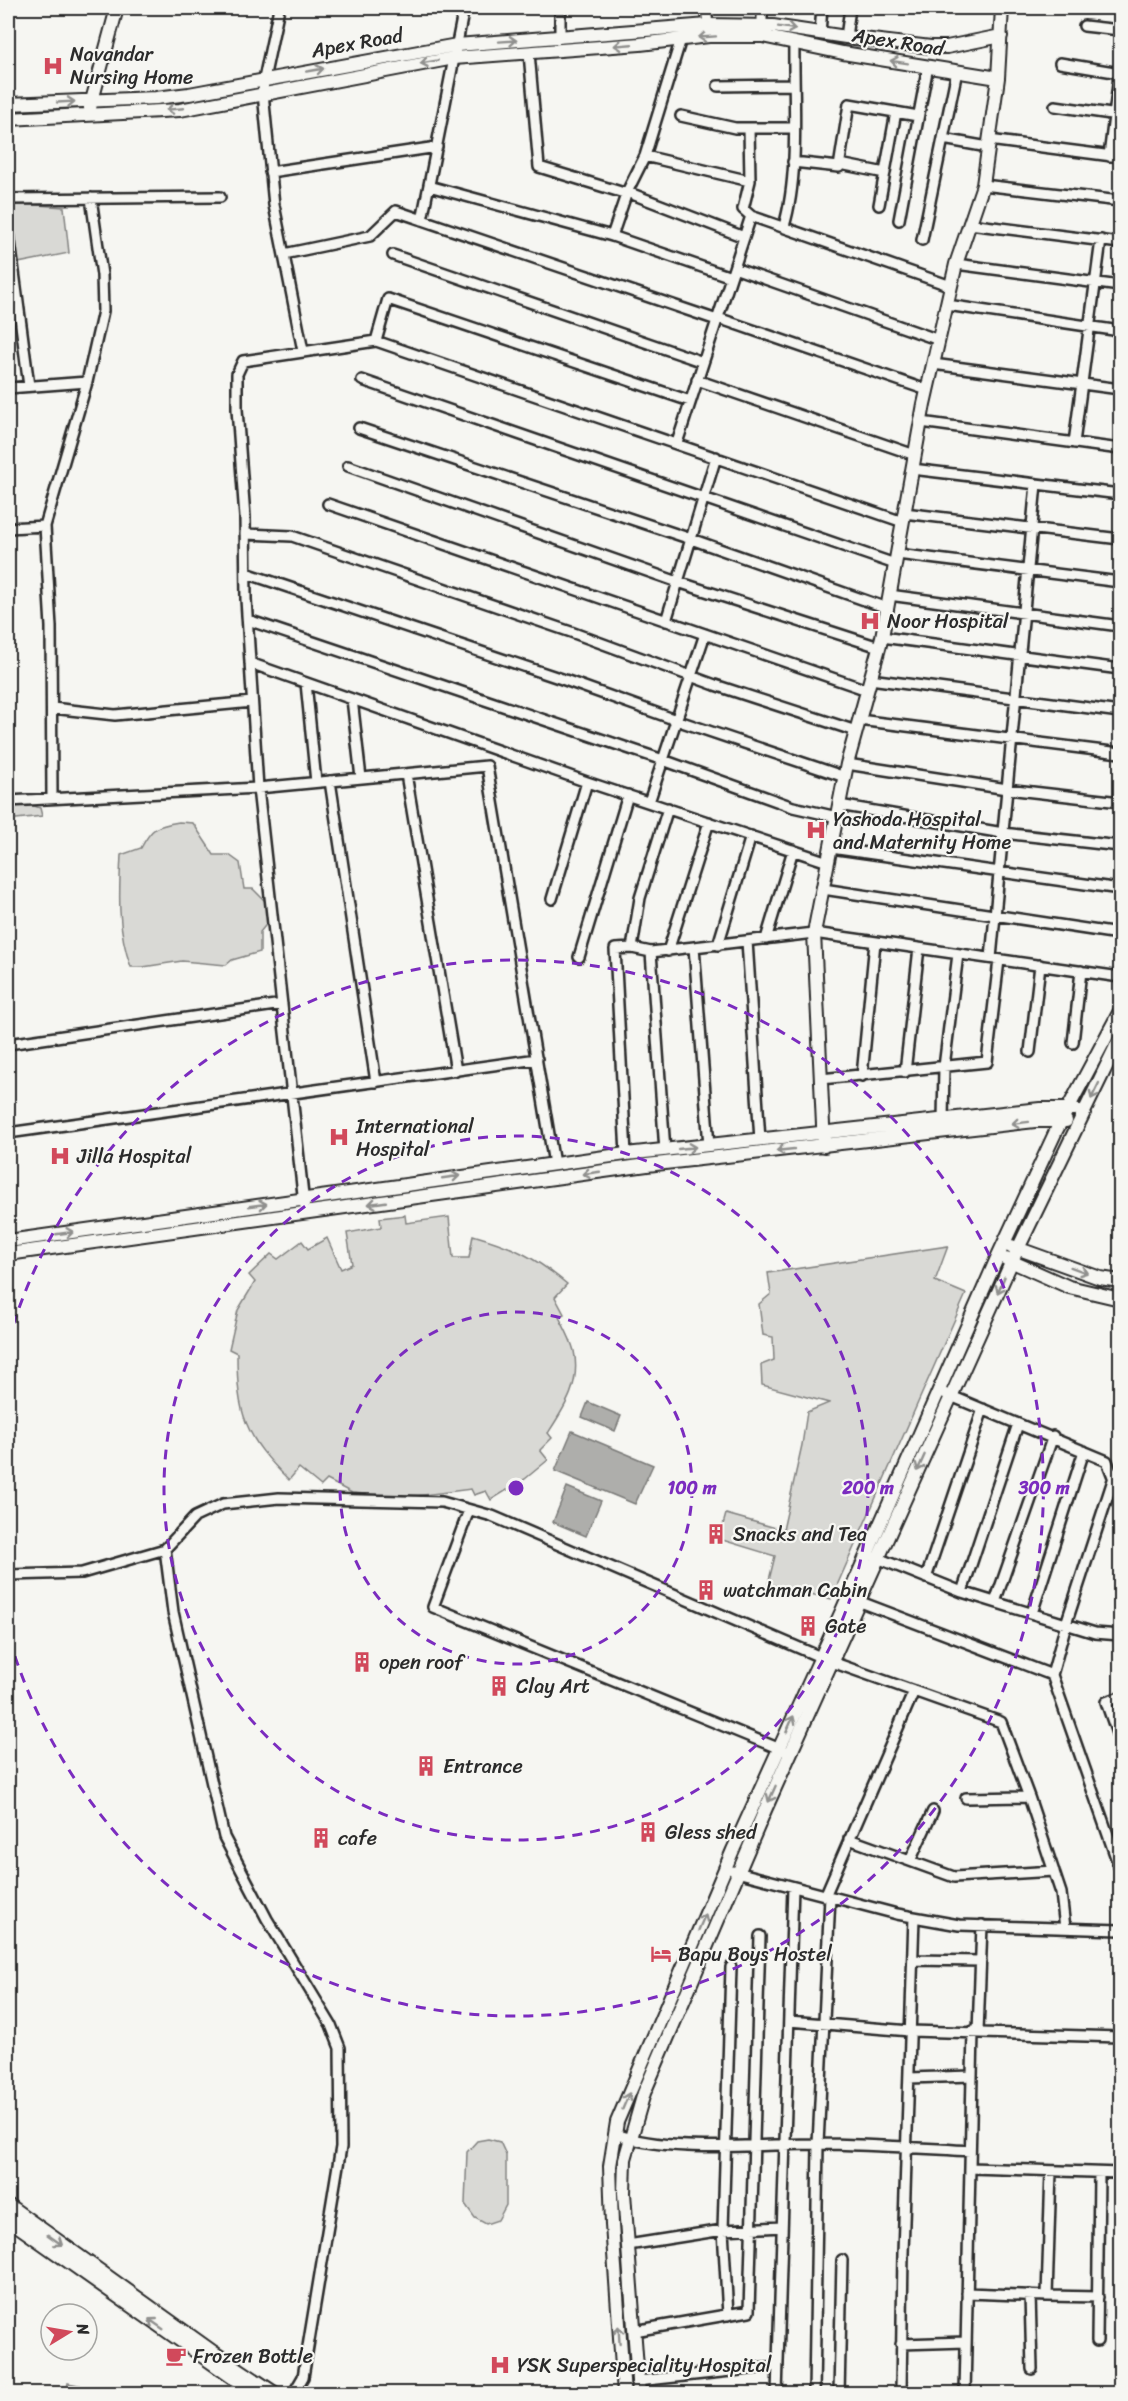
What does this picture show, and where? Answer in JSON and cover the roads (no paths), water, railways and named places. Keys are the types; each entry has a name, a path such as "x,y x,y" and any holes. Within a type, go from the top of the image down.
{"street":[{"path":"87,115 117,8"},
{"path":"279,8 261,80 260,93 274,205 303,351"},
{"path":"422,220 464,8"},
{"path":"560,8 560,38"},
{"path":"706,8 708,25"},
{"path":"762,8 762,30"},
{"path":"819,33 822,8"},
{"path":"846,37 850,8"},
{"path":"824,1140 814,933 846,771 880,642 927,390 956,264 983,185 998,78 1002,8"},
{"name":"Apex Road","path":"8,104 189,94 457,45 708,25 819,33 939,47 1001,36"},
{"path":"1084,26 1120,30"},
{"name":"Apex Road","path":"8,118 180,110 454,58 529,53 762,30 794,42 843,53 998,78"},
{"path":"612,236 627,192 645,156 681,39"},
{"path":"784,226 788,213 793,162 794,42"},
{"path":"529,53 539,166 624,193 627,192 744,237"},
{"path":"1060,63 1120,71 1118,115 1109,156"},
{"path":"899,220 928,66"},
{"path":"922,240 957,71"},
{"path":"718,86 793,85"},
{"path":"793,162 839,167 849,104 918,116"},
{"path":"1055,106 1118,115"},
{"path":"879,205 896,112"},
{"path":"681,116 735,128 793,128"},
{"path":"749,128 750,181 743,209 751,216 951,286"},
{"path":"943,139 1120,157"},
{"path":"270,172 436,147"},
{"path":"645,156 750,181"},
{"path":"840,164 885,173"},
{"path":"983,185 1120,201"},
{"path":"429,186 733,272 939,340"},
{"path":"8,199 219,197"},
{"path":"52,798 51,627 45,526 87,382 103,311 102,275 90,198"},
{"path":"284,254 370,236 396,211 927,390"},
{"path":"677,443 751,216"},
{"path":"969,224 1120,243"},
{"path":"8,226 29,386"},
{"path":"1074,443 1101,240"},
{"path":"393,255 703,362"},
{"path":"956,264 1120,286"},
{"path":"376,341 388,299 690,401"},
{"path":"947,304 1120,331"},
{"path":"305,1213 258,788 237,409 237,374 243,361 376,341 716,457 904,517 1031,528 1120,539"},
{"path":"933,364 1120,389"},
{"path":"362,380 703,499 896,559 1120,582"},
{"path":"697,381 915,455"},
{"path":"8,388 87,382"},
{"path":"921,422 1120,449"},
{"path":"359,428 691,539 888,601 1023,613 1120,626"},
{"path":"666,621 716,457"},
{"path":"348,466 678,582 880,642 1020,655 1120,669"},
{"path":"912,469 1120,494"},
{"path":"821,1079 987,1062 995,959 995,915 1036,484"},
{"path":"328,504 705,634 869,684 1016,698 1120,712"},
{"path":"8,528 45,526"},
{"path":"245,534 292,536 571,632 690,676 858,725 1120,753"},
{"path":"246,573 562,679 676,720 846,771 1120,802"},
{"path":"248,620 663,760 793,807 1120,846"},
{"path":"650,802 705,634"},
{"path":"250,663 587,782 828,862"},
{"path":"306,683 316,782"},
{"path":"352,699 361,778"},
{"path":"52,708 115,715 252,702"},
{"path":"8,801 258,788 487,766 554,1164"},
{"path":"406,774 456,1071"},
{"path":"330,781 376,1082"},
{"path":"552,899 587,782"},
{"path":"579,957 628,795"},
{"path":"632,948 640,898 668,808"},
{"path":"668,951 708,822"},
{"path":"718,945 751,836"},
{"path":"831,848 1120,889"},
{"path":"766,939 793,850"},
{"path":"823,889 1112,933"},
{"path":"626,1155 615,949 668,951 814,933 1120,977"},
{"path":"747,941 760,1140"},
{"path":"862,1076 875,942"},
{"path":"694,948 708,1146"},
{"path":"905,1072 919,948"},
{"path":"651,952 664,1151"},
{"path":"943,1120 944,1067 958,954"},
{"path":"1030,1052 1040,965"},
{"path":"1073,1043 1081,971"},
{"path":"8,1044 282,1004"},
{"path":"624,2394 610,2166 617,2122 726,1867 785,1751 872,1556 939,1391 998,1256 1061,1120 1120,1011"},
{"path":"826,1660 858,1601 872,1556 951,1396 1018,1248 1120,1038"},
{"path":"8,1133 537,1059"},
{"path":"8,1254 824,1140 943,1120 1068,1108 1082,1116"},
{"path":"8,1241 626,1155 760,1140 824,1140 1061,1120 1082,1116"},
{"path":"1004,1243 1100,1278 1120,1281"},
{"path":"998,1256 1069,1287 1120,1299"},
{"path":"939,1391 1107,1461 1117,1474 1120,1496"},
{"path":"926,1578 983,1409"},
{"path":"962,1592 1018,1424"},
{"path":"995,1602 1053,1437"},
{"path":"1032,1613 1084,1451"},
{"path":"1117,1474 1065,1624 1052,1675 1120,1869"},
{"path":"8,1575 82,1573 165,1549 195,1517 223,1504 279,1498 442,1502 492,1516 826,1660 1001,1722 1061,1893 1065,1928"},
{"path":"470,1510 433,1607 785,1751"},
{"path":"165,1549 173,1612 224,1837 267,1919 331,2025 340,2048 341,2147 303,2377 293,2394"},
{"path":"872,1556 962,1592 1095,1633 1120,1635"},
{"path":"858,1601 1052,1675"},
{"path":"814,2394 818,2144 828,1896 849,1839 914,1690"},
{"path":"1120,1697 1106,1702 1120,1740"},
{"path":"777,2366 638,2387 624,2170 644,2093 738,1873 785,1751"},
{"path":"966,1798 1029,1797"},
{"path":"910,1861 933,1811"},
{"path":"849,1839 954,1877 1054,1871"},
{"path":"726,1867 738,1873 828,1896 914,1917 959,1925 1120,1930"},
{"path":"777,2394 793,1887"},
{"path":"901,2392 914,1917"},
{"path":"965,2394 972,2076 982,1926"},
{"path":"634,2331 749,2312 760,1936"},
{"path":"913,1960 981,1961"},
{"path":"728,2315 723,2230 731,1968"},
{"path":"789,2021 910,2031 975,2031 1120,2037"},
{"path":"909,2078 972,2076"},
{"path":"615,2134 630,2140 675,2145 818,2144 970,2151"},
{"path":"969,2168 1120,2173"},
{"path":"1047,2296 1051,2171"},
{"path":"1097,2341 1099,2173"},
{"path":"8,2205 111,2286 256,2394"},
{"path":"8,2219 276,2394"},
{"path":"628,2245 723,2230 782,2227"},
{"path":"839,2394 842,2260"},
{"path":"967,2293 1098,2297"},
{"path":"1030,2295 1032,2369"},
{"path":"901,2344 966,2342"}],"place":[{"name":"Navandar Nursing Home","path":"53,66"},
{"name":"Noor Hospital","path":"870,621"},
{"name":"Yashoda Hospital and Maternity Home","path":"816,830"},
{"name":"International Hospital","path":"339,1137"},
{"name":"Jilla Hospital","path":"60,1156"},
{"name":"Snacks and Tea","path":"716,1534"},
{"name":"watchman Cabin","path":"706,1590"},
{"name":"Gate","path":"808,1626"},
{"name":"open roof","path":"362,1662"},
{"name":"Clay Art","path":"499,1686"},
{"name":"Entrance","path":"426,1766"},
{"name":"Gless shed","path":"648,1832"},
{"name":"cafe","path":"321,1838"},
{"name":"Bapu Boys Hostel","path":"661,1954"},
{"name":"Frozen Bottle","path":"176,2356"},
{"name":"YSK Superspeciality Hospital","path":"500,2365"}]}
